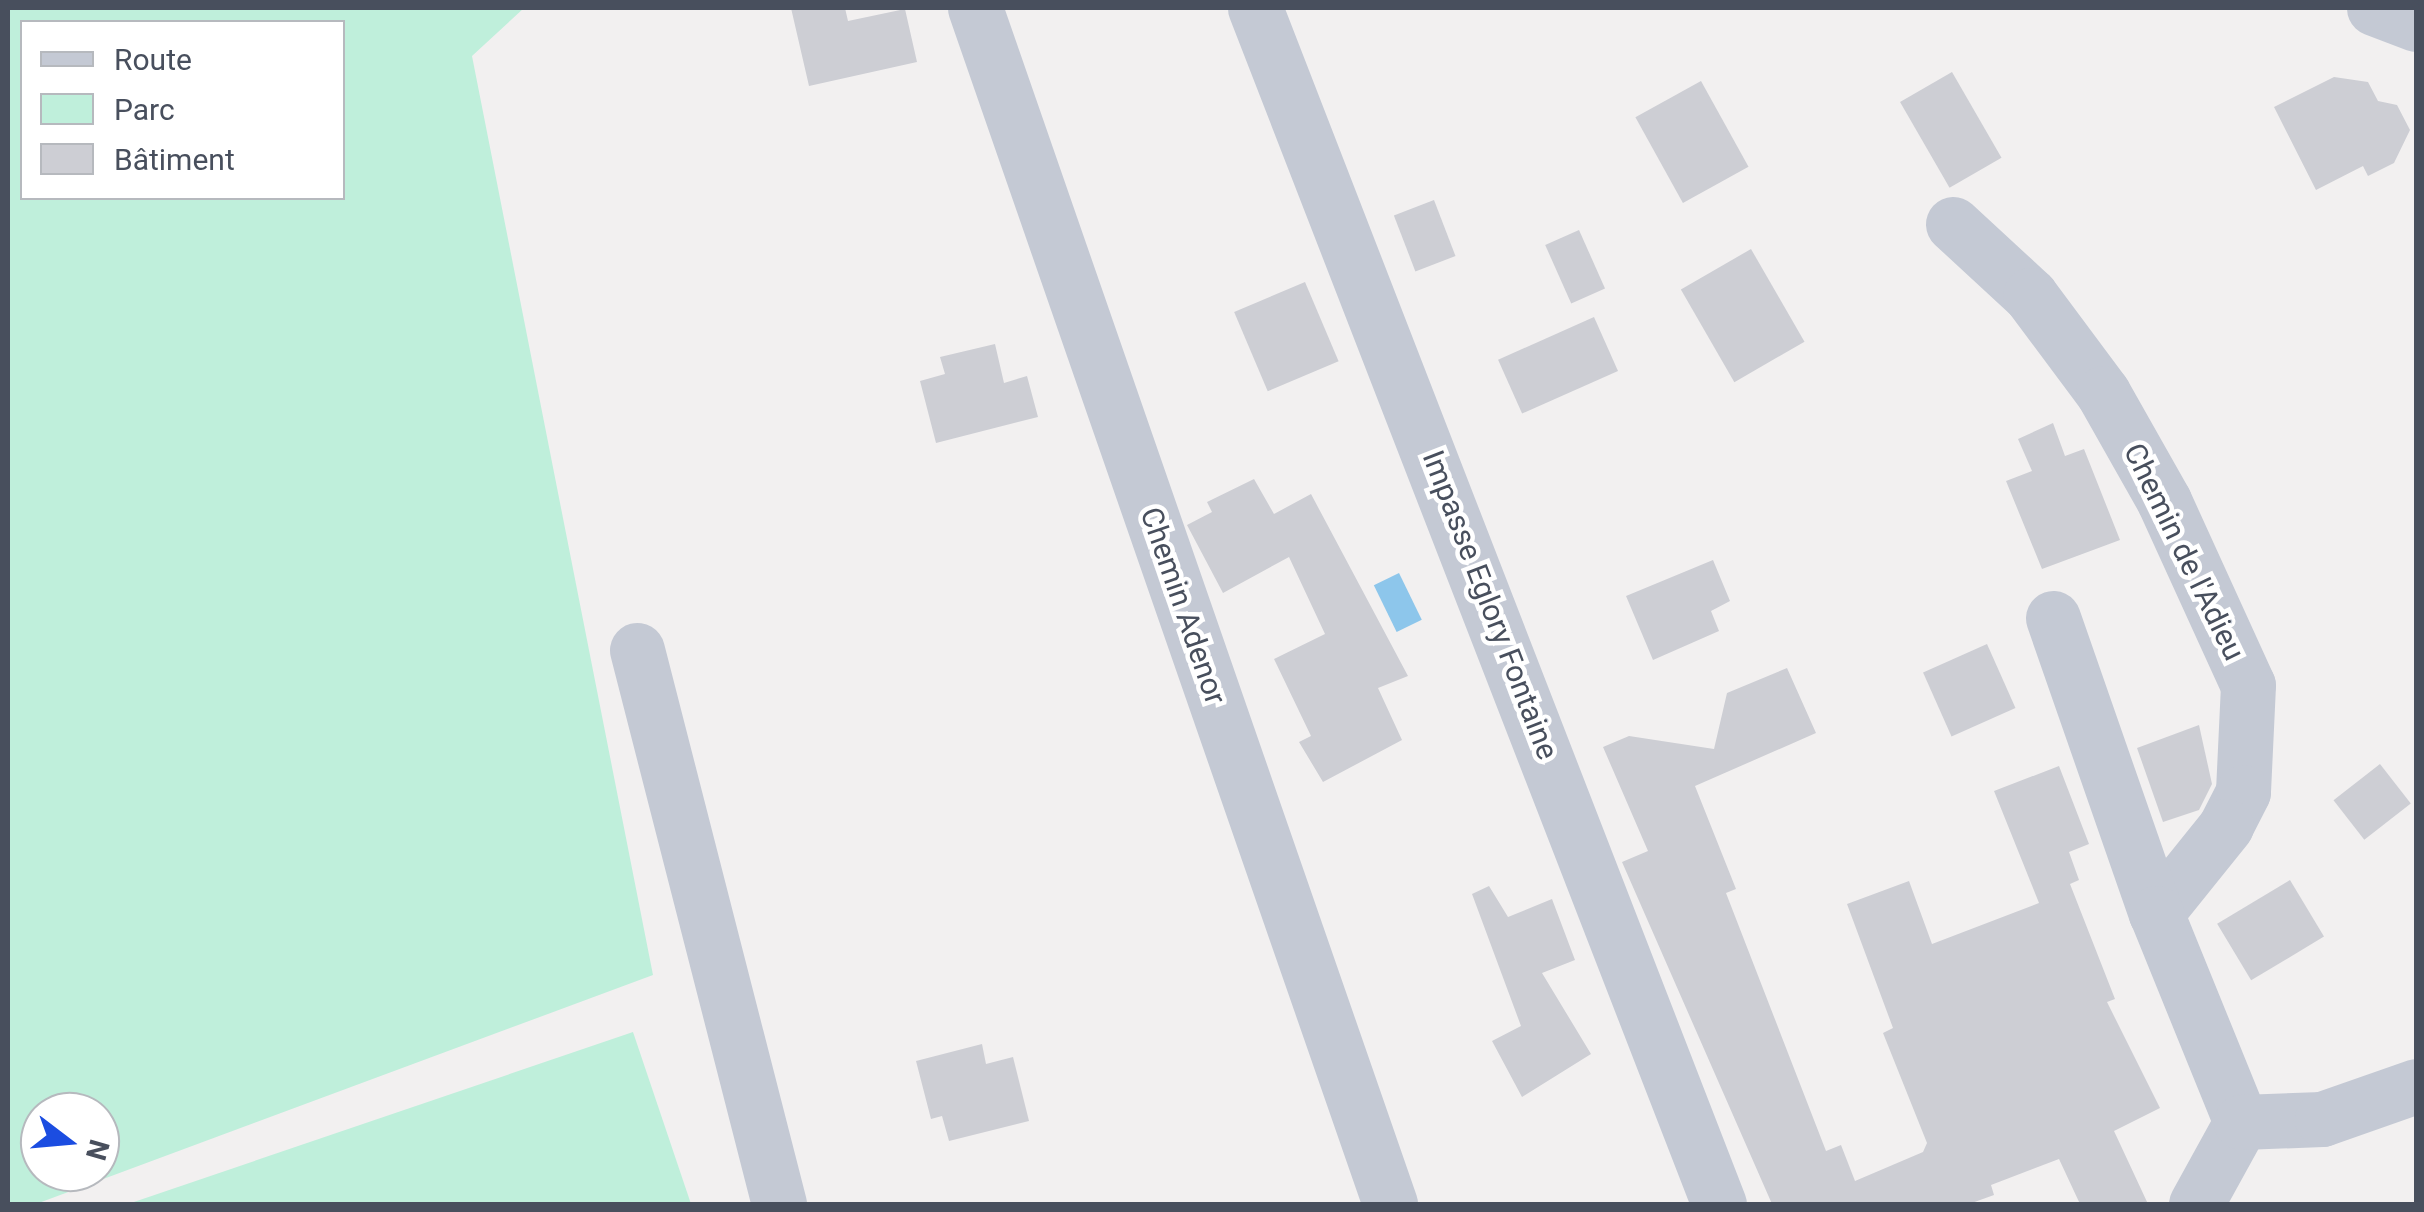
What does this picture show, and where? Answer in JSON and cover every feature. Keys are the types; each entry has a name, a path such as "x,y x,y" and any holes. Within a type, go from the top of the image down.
{"street":[{"name":"Chemin Adenor","path":"975,8 1390,1204"},
{"name":"Impasse Eglory Fontaine","path":"1255,8 1718,1204"},
{"path":"2374,8 2416,24"},
{"name":"Chemin de l'Adieu","path":"1953,224 2030,295 2103,393 2164,501 2248,685 2243,792 2226,826 2156,913"},
{"path":"2053,618 2156,913 2242,1122"},
{"path":"637,650 779,1204"},
{"path":"2242,1122 2322,1119 2416,1086"},
{"path":"2196,1204 2242,1122"}],"green space":[{"path":"8,8 524,8 472,56 653,975 120,1173 120,1092 20,1092 20,1192 68,1192 36,1204 8,1204"},
{"path":"633,1032 691,1204 128,1204"}],"water":[{"path":"1399,573 1422,620 1397,632 1374,585"}],"building":[{"path":"791,8 845,8 848,21 905,9 917,62 809,86"},
{"path":"1952,72 2002,158 1950,188 1900,102"},
{"path":"2334,77 2368,82 2378,101 2397,105 2410,130 2394,163 2368,176 2363,166 2316,190 2274,107"},
{"path":"1701,81 1749,167 1683,203 1635,117"},
{"path":"1434,200 1456,256 1415,271 1394,215"},
{"path":"1579,230 1605,288 1571,304 1545,245"},
{"path":"1751,249 1804,342 1734,382 1681,290"},
{"path":"1305,282 1339,361 1268,391 1234,312"},
{"path":"1594,317 1618,371 1522,414 1498,360"},
{"path":"995,344 1004,383 1027,376 1038,417 936,443 920,381 945,374 940,357"},
{"path":"2053,423 2065,456 2084,449 2120,540 2042,569 2006,481 2032,471 2018,439"},
{"path":"1254,479 1274,514 1311,494 1408,676 1378,688 1402,740 1323,782 1299,742 1311,736 1274,659 1325,634 1289,557 1223,593 1187,525 1212,512 1207,502"},
{"path":"1713,560 1730,601 1711,611 1719,631 1653,660 1626,596"},
{"path":"1987,644 2015,708 1952,736 1923,672"},
{"path":"1787,668 1816,733 1695,786 1736,889 1726,893 1826,1151 1841,1145 1855,1181 1923,1152 1927,1143 1883,1033 1893,1028 1847,904 1909,881 1932,944 2039,903 1994,791 2059,766 2089,844 2069,852 2079,880 2070,884 2115,999 2107,1002 2160,1108 2114,1131 2148,1204 2080,1204 2059,1159 1991,1185 1994,1195 1969,1204 1772,1204 1622,862 1648,851 1603,747 1629,736 1714,749 1727,693"},
{"path":"2199,725 2212,784 2199,810 2163,822 2137,748"},
{"path":"2380,764 2411,803 2364,840 2334,800"},
{"path":"2290,880 2324,937 2251,980 2217,924"},
{"path":"1489,886 1508,917 1552,899 1575,960 1542,973 1591,1054 1522,1097 1492,1041 1521,1026 1472,894"},
{"path":"982,1044 986,1064 1013,1057 1029,1121 949,1141 942,1116 931,1119 916,1061"}]}
